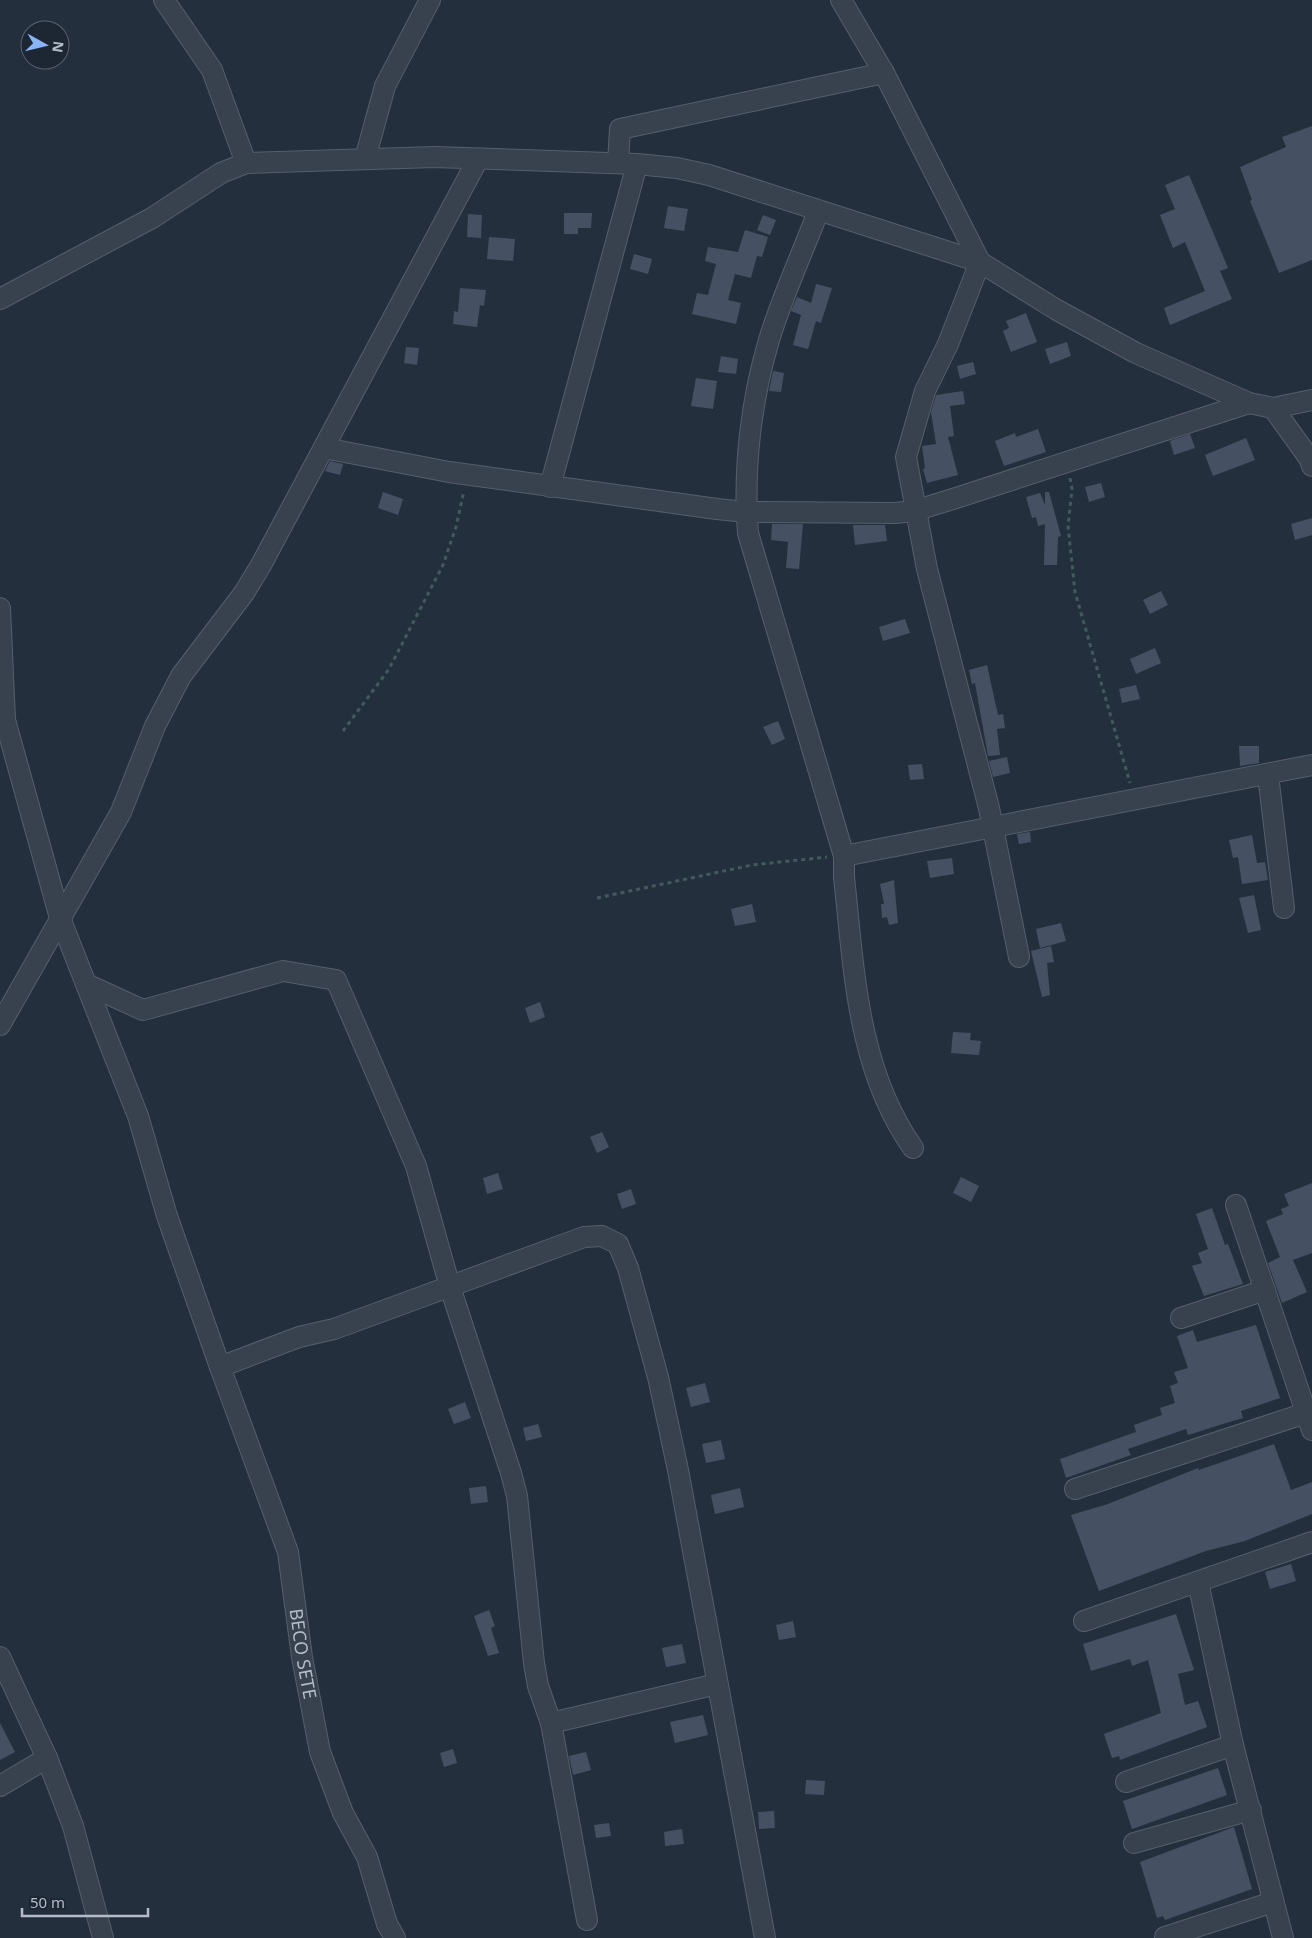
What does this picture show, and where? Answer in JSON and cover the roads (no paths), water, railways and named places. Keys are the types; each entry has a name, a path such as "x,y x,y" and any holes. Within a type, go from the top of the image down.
{"street":[{"path":"164,0 212,70 246,163"},
{"path":"365,159 385,86 430,0"},
{"path":"841,0 884,73 980,262 948,344 925,391 906,457 914,511 927,569 993,828 1019,956"},
{"path":"550,487 627,164 620,129 884,73"},
{"path":"0,299 152,218 221,173 246,163 435,156 627,164 677,168 709,175 818,212 980,262 1056,310 1136,353 1249,403 1273,408 1312,400"},
{"path":"0,1025 121,812 155,726 180,676 244,593 324,448 478,159"},
{"path":"818,212 770,339 759,379 750,440 746,512 752,552 844,856 844,877 860,1020 883,1090 902,1133 912,1148"},
{"path":"324,448 468,475 746,512 864,513 914,511 1249,403"},
{"path":"1273,408 1309,458 1312,466"},
{"path":"0,608 3,716"},
{"name":"BECO SETE","path":"3,716 60,918 138,1116 167,1216 288,1552 301,1648 320,1752 343,1813 368,1857 387,1924 395,1938"},
{"path":"844,856 1312,765"},
{"path":"1268,775 1284,908"},
{"path":"86,984 143,1010 283,971 336,980 416,1166 450,1287 517,1496 534,1663 538,1686 551,1723 586,1920"},
{"path":"1075,1489 1309,1421 1236,1205"},
{"path":"220,1367 300,1337 334,1329 584,1237 602,1236 618,1244 628,1268 658,1377 696,1555 717,1684 765,1938"},
{"path":"1182,1318 1265,1290"},
{"path":"1084,1621 1312,1542"},
{"path":"1198,1582 1233,1745 1283,1938"},
{"path":"0,1657 48,1758 73,1826 103,1938"},
{"path":"551,1723 717,1684"},
{"path":"1126,1782 1233,1745"},
{"path":"0,1786 48,1758"},
{"path":"1134,1844 1251,1810"},
{"path":"1165,1937 1273,1902"}]}
